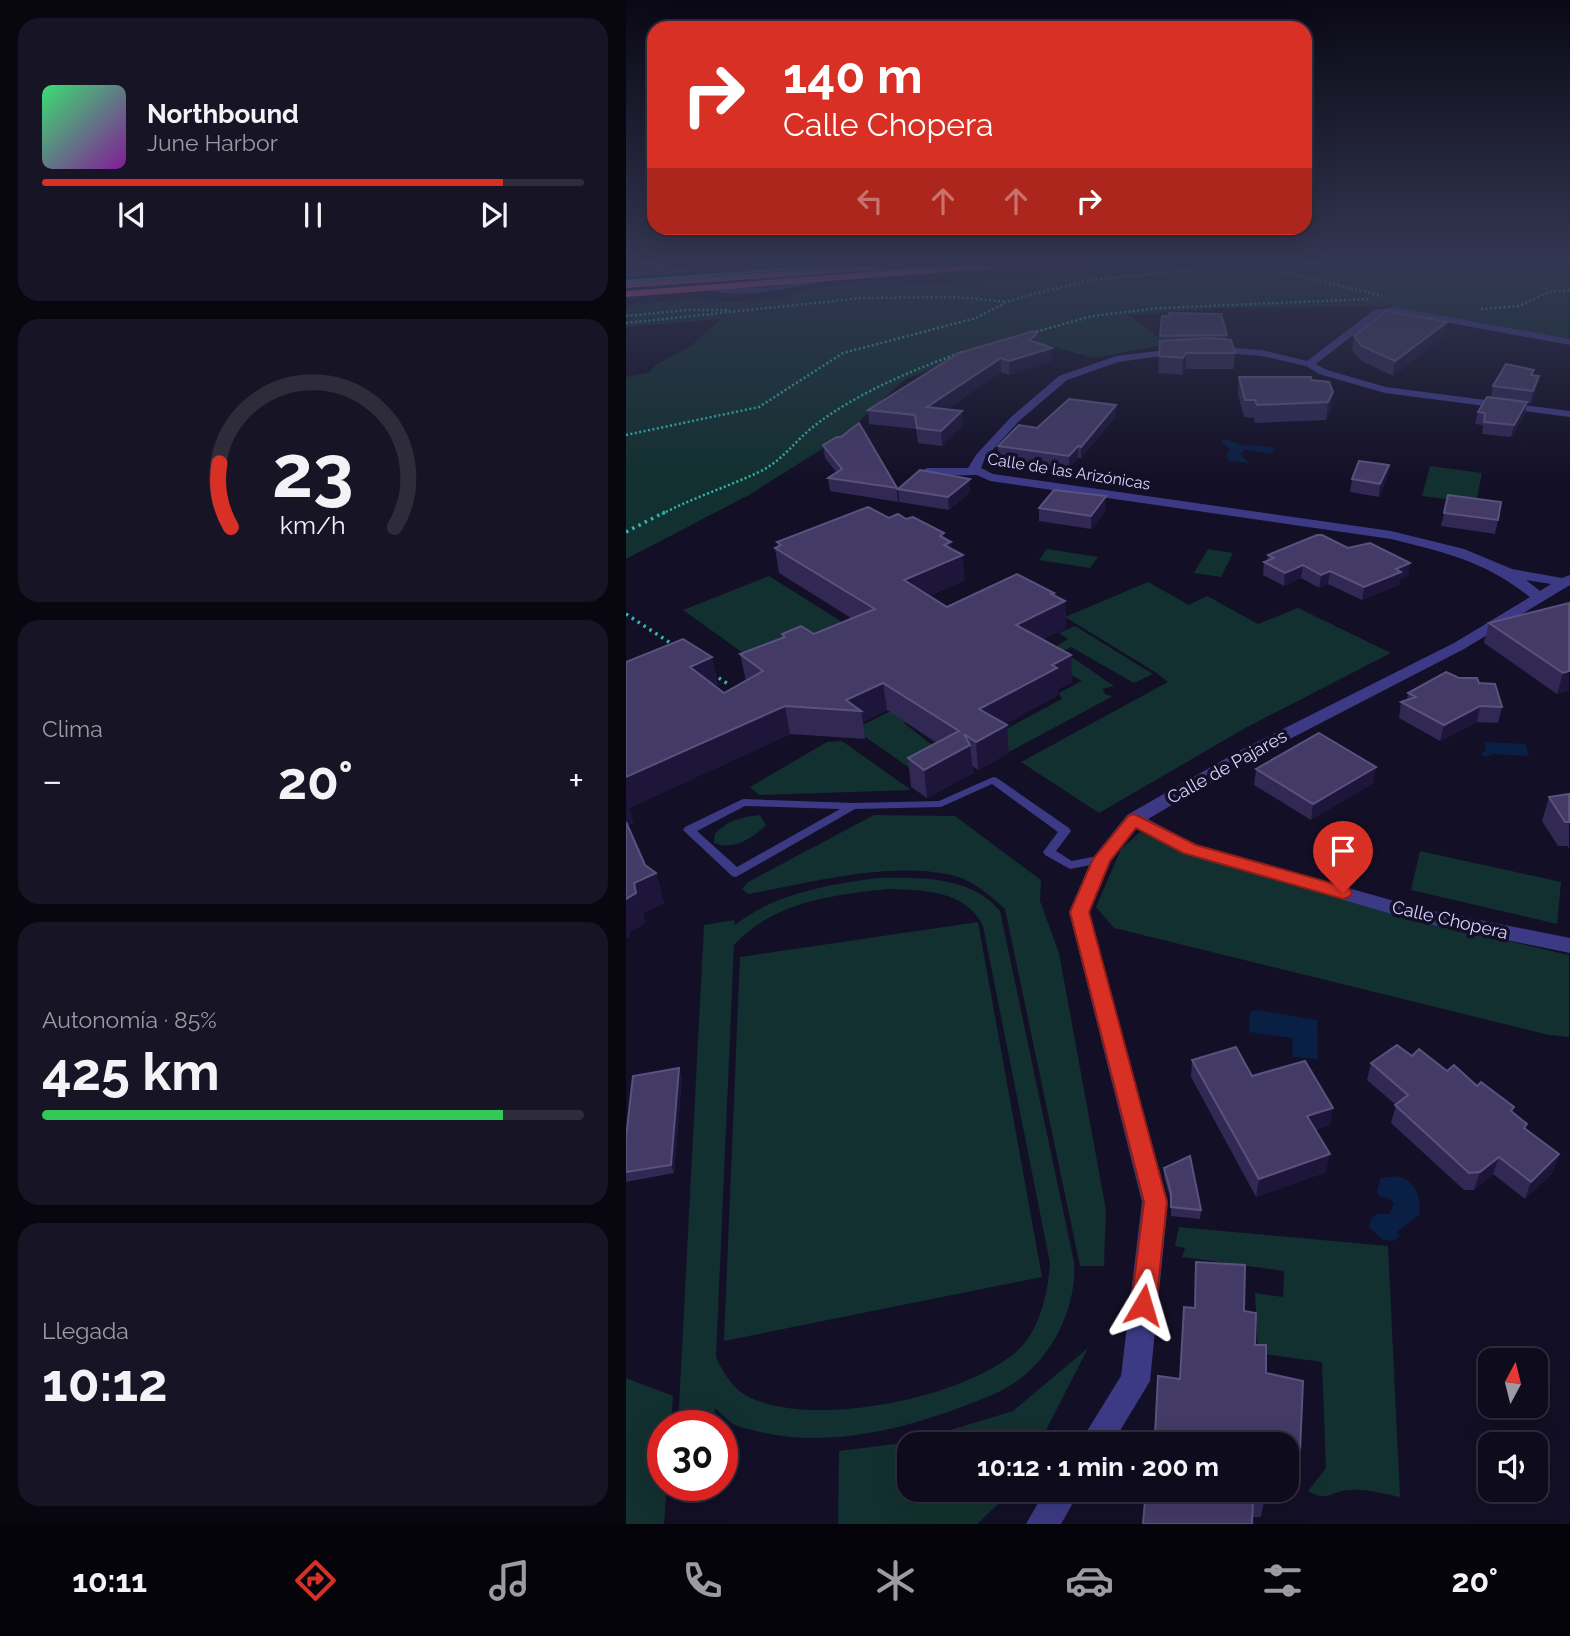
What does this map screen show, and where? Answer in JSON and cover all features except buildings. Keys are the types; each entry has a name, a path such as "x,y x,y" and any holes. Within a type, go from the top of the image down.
{"street":[{"path":"1309,363 1345,336"},
{"path":"1537,336 1569,342"},
{"name":"Calle de las Arizónicas","path":"1539,597 1507,572 1459,552 1391,535 1004,479 976,472 975,465 1015,419 1063,378 1115,359 1156,352 1210,349 1262,353 1309,363 1323,372 1385,390 1569,414"},
{"path":"927,472 976,472"},
{"path":"1507,572 1565,580"},
{"name":"Calle de Pajares","path":"1102,1432 1135,1381 1155,1202 1079,912 1102,859 1134,819 1246,755 1459,646 1565,580"},
{"name":"Calle Chopera","path":"1134,819 1190,849 1419,915 1569,946"},
{"path":"1042,1524 1056,1502"}],"lane":[{"path":"853,806 736,873 688,830 743,802 853,806 941,804 993,780 1065,831 1050,852 1070,865 1102,859"}],"path":[{"path":"626,435 759,407 843,353 907,336"},
{"path":"626,532 690,499 761,471 779,460 814,426 899,375 968,351"},
{"path":"626,614 644,623 686,654"},
{"path":"707,669 728,684"}],"green space":[{"path":"702,336 1157,336 1168,344 1094,358 1025,339 972,354 905,379 844,435 749,495 626,559 626,377 648,373 657,364 691,346"},
{"path":"1430,466 1482,473 1476,503 1422,496"},
{"path":"1047,549 1098,557 1090,568 1039,560"},
{"path":"1208,549 1233,553 1221,577 1194,573"},
{"path":"769,576 850,627 760,665 683,610"},
{"path":"1148,582 1189,605 1207,596 1258,624 1298,608 1391,653 1247,727 1099,813 1021,762 1168,682 1065,617"},
{"path":"1075,626 1153,674 1134,683 1071,647 1063,651 1114,686 1102,689 1106,695 1113,696 1009,752 992,742 924,778 854,729 895,709 912,719 904,723 942,753 976,745 1062,699 1059,693 1082,681 1047,662 1055,647 1068,639 1059,633"},
{"path":"842,741 911,790 759,795 750,787 827,742"},
{"path":"760,815 766,825 749,839 728,845 714,843 715,834 725,825 741,818"},
{"path":"874,815 955,816 1041,880 1040,901 1059,953 1106,1210 1104,1266 1080,1266 1005,909 966,880 927,871 849,875 748,894 742,889 748,882"},
{"path":"1140,832 1192,855 1403,916 1569,955 1569,1037 1549,1035 1114,928 1096,907 1121,849"},
{"path":"1420,851 1561,882 1557,924 1411,890"},
{"path":"877,878 943,881 975,891 989,899 1000,911 1074,1262 1074,1278 1068,1311 1054,1341 1033,1367 1015,1383 979,1400 914,1423 861,1434 808,1438 782,1436 738,1426 738,1410 679,1410 704,925 734,920 735,925 767,905 821,888","holes":["888,889 942,894 966,905 983,926 1050,1263 1045,1298 1037,1322 1025,1343 993,1368 962,1383 926,1395 888,1404 811,1410 777,1406 749,1397 733,1385 716,1357 734,945 767,919 805,903"]},
{"path":"978,922 1042,1277 724,1341 740,957"},
{"path":"1179,1227 1388,1246 1400,1497 1363,1490 1326,1496 1308,1491 1326,1468 1322,1362 1258,1353 1255,1293 1283,1297 1284,1271 1182,1257 1185,1248 1175,1246"},
{"path":"1088,1348 1045,1432 944,1432 1013,1411"},
{"path":"626,1378 673,1396 672,1410 647,1410 647,1501 666,1501 664,1524 626,1524"},
{"path":"897,1444 897,1502 1000,1502 977,1524 838,1524 839,1451"}],"water":[{"path":"1223,439 1276,450 1270,454 1246,449 1240,454 1249,463 1229,461 1226,454 1231,450 1221,441"},
{"path":"1484,742 1525,744 1529,756 1492,754 1486,757 1481,754 1486,750"},
{"path":"1257,1010 1317,1020 1318,1059 1293,1057 1292,1038 1249,1032 1250,1012"},
{"path":"1398,1176 1416,1190 1420,1214 1397,1232 1400,1236 1394,1241 1383,1240 1369,1227 1371,1218 1378,1214 1389,1214 1394,1204 1389,1198 1380,1197 1377,1190 1381,1178"}],"route":[{"path":"1143,1305 1155,1202 1079,912 1102,859 1134,819 1190,849 1343,893"}]}
